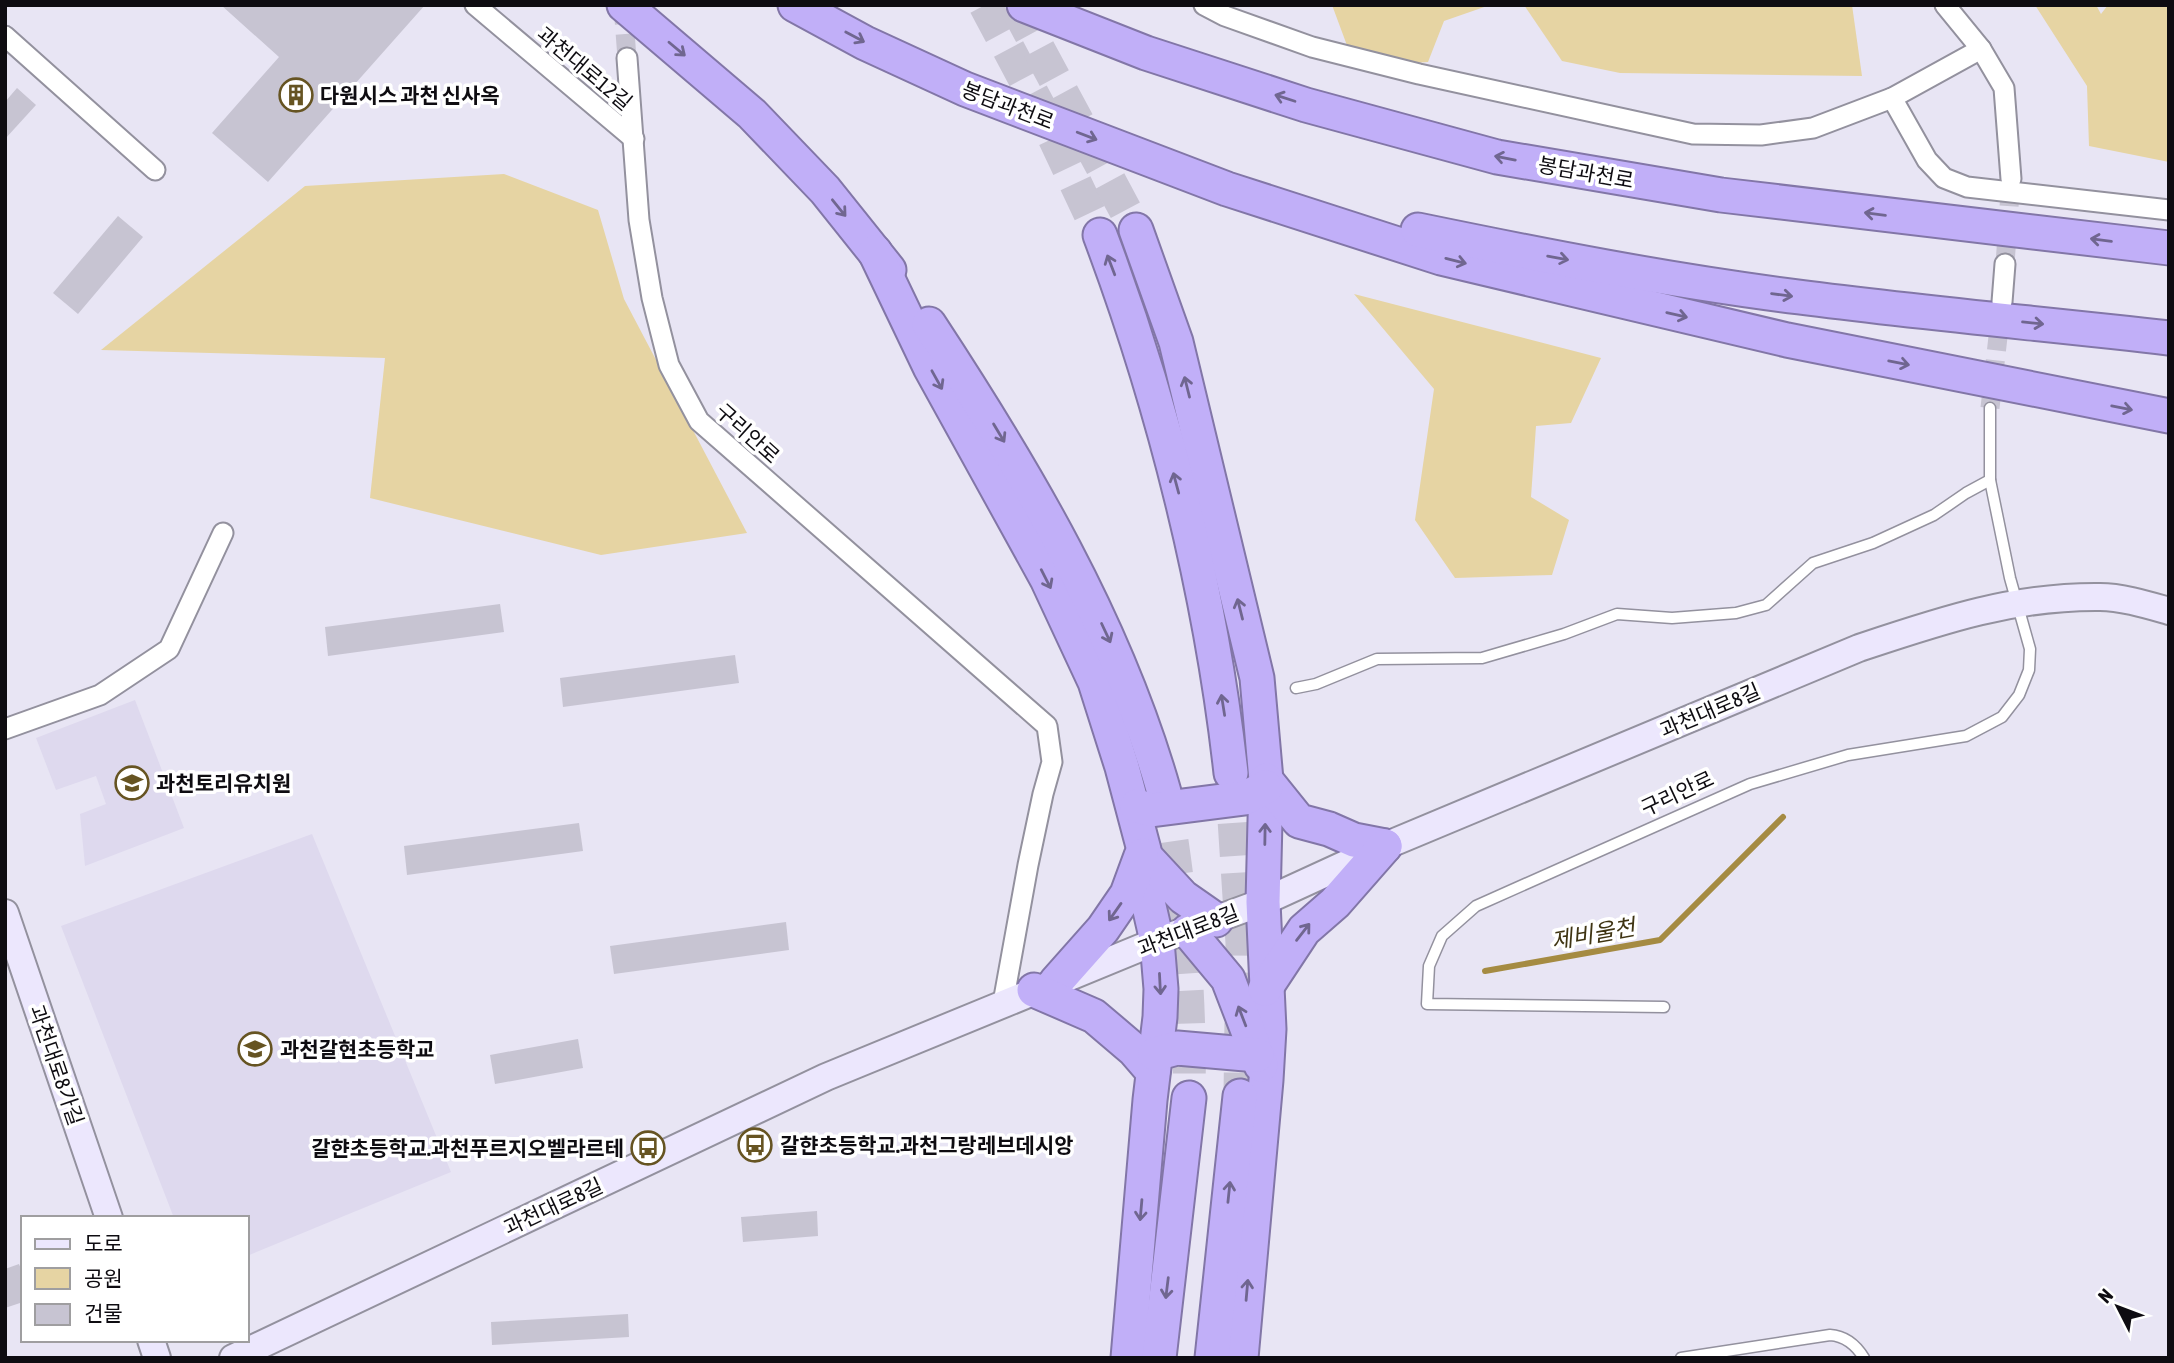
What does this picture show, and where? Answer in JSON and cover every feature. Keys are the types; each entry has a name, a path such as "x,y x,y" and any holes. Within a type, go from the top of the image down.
{"highway":[{"path":"624,5 752,114 825,190 932,329 1026,478 1100,620 1147,734 1164,792"},
{"name":"봉담과천로","path":"795,5 865,43 965,89 1227,189 1441,258 1787,340 2169,416"},
{"name":"봉담과천로","path":"1024,5 1146,53 1306,105 1497,157 1721,195 2169,248"},
{"name":"봉담과천로","path":"1227,189 1524,252 1688,281 1800,297 2169,338"},
{"path":"1136,230 1176,342 1258,678 1266,784 1263,902 1265,989 1269,1029 1254,1077 1212,1358"},
{"path":"1100,235 1138,345 1179,494 1214,650 1231,773"},
{"path":"875,252 930,367 1047,579 1095,681 1144,853 1161,989 1128,1358"},
{"path":"1132,804 1151,810 1245,799 1266,784"},
{"path":"1266,784 1299,821 1329,829 1354,840 1385,846"},
{"path":"1265,989 1304,930 1335,903 1385,846"},
{"path":"1144,853 1183,897 1202,926 1228,979 1254,1077 1241,1358"},
{"path":"1144,853 1127,894 1103,929 1045,986 1094,1016 1154,1063"},
{"path":"1154,1063 1177,1048 1254,1077"},
{"path":"1159,1358 1189,1098"}],"street":[{"name":"과천대로12길","path":"475,5 634,139"},
{"path":"1204,5 1225,16 1312,47 1419,74 1693,134 1761,135 1813,128 1892,98 1981,49"},
{"path":"1945,5 1981,49 2004,88 2011,179"},
{"path":"5,36 155,170"},
{"name":"구리안로","path":"627,58 639,220 652,298 669,365 699,421 1047,726 1052,762 1042,794 1003,1003"},
{"path":"1892,98 1927,160 1944,178 1967,187 2169,210"},
{"path":"2002,302 2005,264"},
{"path":"5,729 100,695 169,649 223,533"},
{"name":"과천대로8길","path":"233,1358 826,1077 1157,941 1263,902 1385,846 1859,648 1935,622 2017,602 2103,597 2169,611"},
{"name":"과천대로8가길","path":"5,913 108,1216"}],"lane":[{"name":"구리안로","path":"1664,1007 1427,1004 1429,966 1442,936 1476,906 1749,784 1848,755 1966,736 2002,717 2019,695 2029,670 2030,649 1990,480 1990,408"},
{"path":"1296,688 1316,684 1377,659 1482,658 1564,634 1617,614 1672,618 1736,613 1766,605 1813,563 1873,544 1934,515 1990,480"},
{"path":"1681,1358 1830,1335 1844,1338 1855,1346 1864,1358"}],"shaded area":[{"name":"과천토리유치원","path":"135,700 184,828 85,866 80,814 106,804 96,776 56,790 36,738"},
{"name":"과천갈현초등학교","path":"312,834 451,1172 248,1256 248,1216 173,1216 61,926"}],"green space":[{"path":"1332,5 1490,5 1444,21 1428,62 1355,67"},
{"path":"1524,5 1852,5 1862,76 1620,73 1562,61"},
{"path":"2035,5 2096,5 2101,14 2108,5 2169,5 2169,162 2089,146 2087,86"},
{"path":"504,174 598,210 624,299 747,533 601,555 370,498 385,358 101,350 305,186"},
{"path":"1354,294 1601,358 1571,423 1536,426 1531,497 1569,520 1552,575 1455,578 1415,520 1434,389"}],"building":[{"name":"다원시스 과천 신사옥","path":"221,5 425,5 268,182 212,133 279,57"},
{"path":"17,88 36,105 5,139 5,102"},
{"path":"118,216 143,237 78,314 53,293"},
{"path":"500,604 504,632 328,656 325,627"},
{"path":"735,655 739,683 563,707 560,678"},
{"path":"579,823 583,851 407,875 404,846"},
{"path":"786,922 789,950 614,974 610,946"},
{"path":"578,1039 583,1068 495,1084 490,1055"},
{"path":"817,1211 818,1236 743,1242 741,1217"},
{"path":"19,1264 21,1303 5,1308 5,1269"},
{"path":"628,1314 629,1337 492,1345 491,1322"}],"waterway":[{"name":"제비울천","path":"1485,971 1660,940 1783,817"}],"tunnel":[{"path":"623,5 627,58"},
{"path":"985,5 1039,106 1100,235"},
{"path":"1015,5 1136,230"},
{"path":"2005,264 2011,179"},
{"path":"1990,408 2001,310"},
{"path":"1231,773 1242,943 1240,1096"},
{"path":"1164,792 1184,945 1189,1098"}],"place":[{"name":"다원시스 과천 신사옥","path":"296,95"},
{"name":"과천토리유치원","path":"132,783"},
{"name":"과천갈현초등학교","path":"255,1049"},
{"name":"갈햔초등학교.과천그랑레브데시앙","path":"755,1145"},
{"name":"갈햔초등학교.과천푸르지오벨라르테","path":"648,1148"}]}
